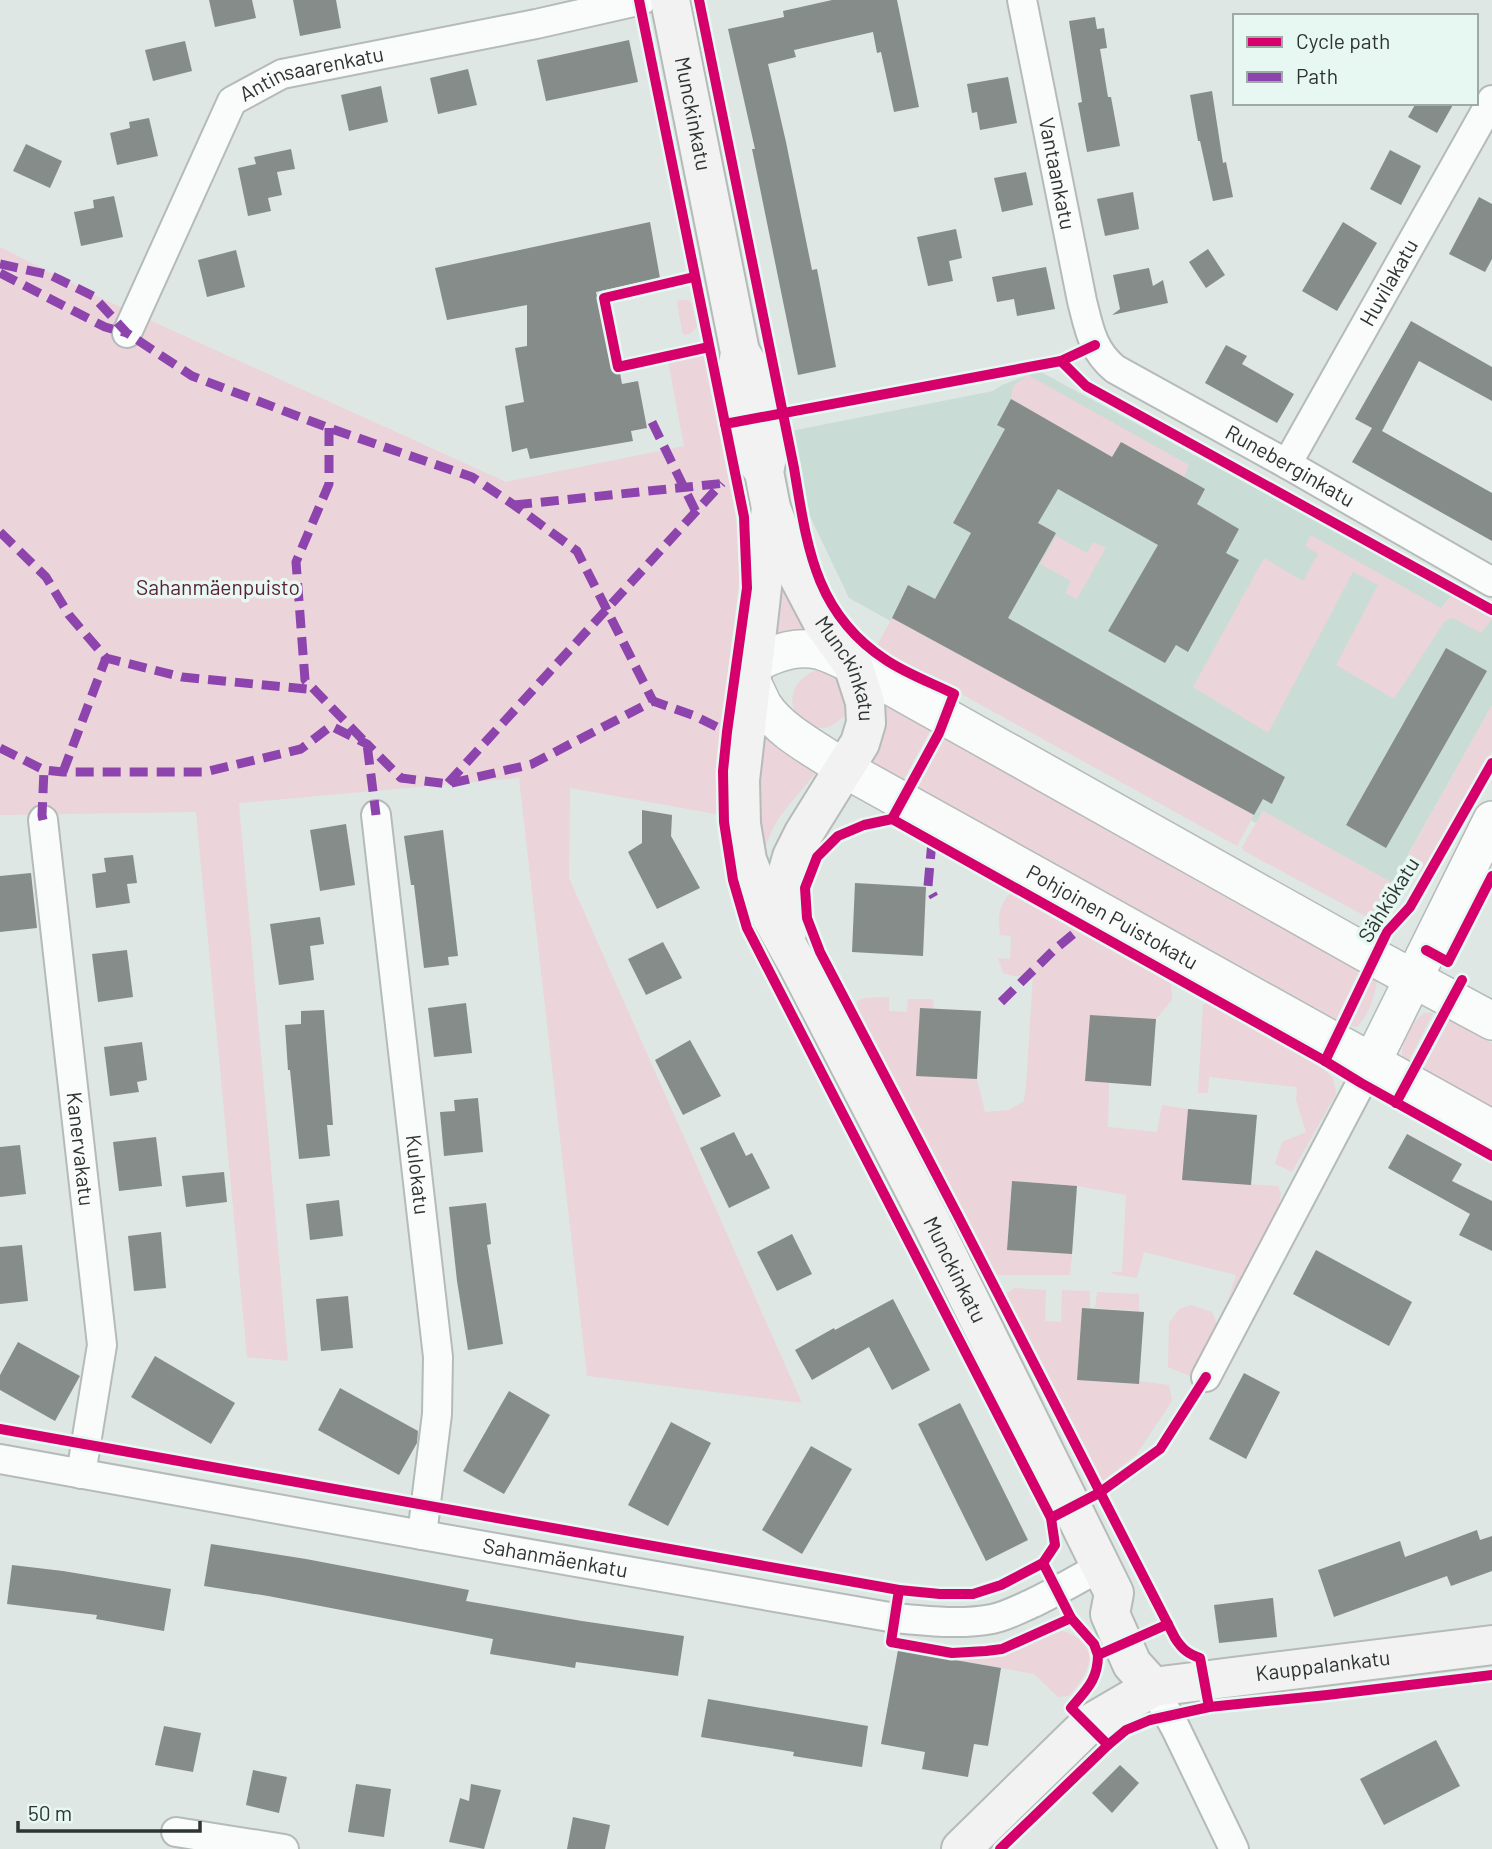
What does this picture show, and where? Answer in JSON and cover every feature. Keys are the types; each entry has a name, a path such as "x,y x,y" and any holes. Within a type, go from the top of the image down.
{"main road":[{"name":"Munckinkatu","path":"670,0 740,352 734,395 744,442 767,490 790,558 823,623 853,665 865,702 866,723 860,743 792,857 784,885 789,948"},
{"name":"Munckinkatu","path":"767,490 740,780 741,824 747,860 764,904 932,1224 1107,1580 1110,1614 1132,1664 1153,1687"},
{"name":"Kauppalankatu","path":"1153,1687 1492,1645"},
{"path":"961,1849 1088,1725 1153,1687"}],"street":[{"name":"Antinsaarenkatu","path":"127,333 232,101 282,74 536,24 642,0"},
{"name":"Vantaankatu","path":"1022,0 1082,300 1095,345"},
{"name":"Huvilakatu","path":"1287,464 1492,100"},
{"name":"Runeberginkatu","path":"1095,345 1102,359 1115,369 1492,582"},
{"path":"752,672 767,657 782,652 810,649 829,653 1492,1021"},
{"name":"Pohjoinen Puistokatu","path":"752,672 764,706 775,719 845,769 1492,1129"},
{"name":"Kulokatu","path":"376,815 438,1357 437,1414 422,1535"},
{"name":"Kanervakatu","path":"43,820 102,1345 81,1474"},
{"path":"1206,1377 1371,1062 1492,820"},
{"name":"Sahanmäenkatu","path":"0,1459 895,1618 942,1622 994,1619 1057,1591 1107,1580"},
{"name":"Munckinkatu","path":"1153,1687 1234,1849"},
{"path":"176,1832 284,1849"}],"shaded area":[{"path":"1039,371 1492,616 1492,705 1392,883 1263,811 1256,823 849,598 807,510 791,431 993,391"}],"green space":[{"name":"Sahanmäenpuisto","path":"0,247 101,298 506,482 684,446 668,361 705,353 739,534 739,583 717,763 716,814 570,788 569,878 802,1403 587,1376 519,778 239,803 288,1361 247,1357 196,812 0,815"},
{"path":"677,302 691,302 697,327 690,334 684,335 682,332"},
{"path":"1028,375 1189,465 1184,477 1121,442 1112,457 1011,399 1013,386"},
{"path":"1311,535 1441,608 1451,595 1492,616 1492,619 1481,633 1453,618 1445,621 1394,699 1336,665 1378,585 1353,572 1268,733 1193,687 1264,558 1303,581 1318,554 1305,546"},
{"path":"1056,536 1087,553 1093,542 1106,548 1077,599 1065,593 1071,581 1040,564"},
{"path":"777,576 816,634 776,643"},
{"path":"892,618 1254,815 1237,846 876,647"},
{"path":"814,671 826,671 843,680 848,711 835,724 821,728 809,726 799,718 793,707 793,694 799,682"},
{"path":"880,701 931,729 904,779 868,761"},
{"path":"1492,705 1492,751 1425,873 1401,868"},
{"path":"760,718 818,768 780,816 763,852 752,821"},
{"path":"945,736 1360,969 1336,1019 917,787"},
{"path":"1263,811 1400,887 1380,924 1244,851 1242,847"},
{"path":"1010,893 1171,983 1172,1000 1156,1019 1090,1015 1085,1081 1109,1083 1108,1127 1157,1132 1162,1105 1188,1109 1183,1180 1278,1186 1281,1194 1278,1210 1228,1300 1236,1275 1144,1252 1137,1278 1110,1272 1122,1272 1126,1195 1077,1186 1012,1181 1007,1250 1072,1254 1070,1275 995,1275 857,1007 857,1001 889,997 889,1011 907,1012 908,999 933,999 934,1009 920,1008 916,1075 977,1079 985,1112 1009,1110 1024,1101 1033,976 1003,973 998,958 1010,959 1011,936 1000,935 999,922 1001,908"},
{"path":"1372,977 1377,981 1373,1000 1360,1023 1356,1027 1349,1026"},
{"path":"1207,1001 1317,1063 1333,1078 1336,1094 1292,1172 1275,1164 1282,1142 1306,1132 1296,1100 1297,1087 1209,1077 1208,1093 1198,1093 1203,1005"},
{"path":"1424,1013 1433,1013 1408,1062 1402,1056 1403,1044"},
{"path":"1450,1019 1492,1043 1492,1107 1423,1069"},
{"path":"1015,1288 1046,1290 1045,1321 1061,1322 1062,1290 1090,1291 1090,1308 1082,1308 1077,1380 1138,1384 1139,1381 1169,1385 1172,1401 1136,1455 1101,1483 1006,1294"},
{"path":"1097,1292 1139,1294 1139,1311 1095,1308"},
{"path":"1191,1305 1212,1312 1217,1324 1217,1332 1192,1377 1168,1367 1169,1323 1179,1309"},
{"path":"1063,1631 1084,1644 1089,1659 1083,1677 1069,1696 1058,1697 1034,1674 958,1660 1003,1656 1052,1633"}],"building":[{"path":"209,0 252,0 256,18 215,27"},
{"path":"293,0 336,0 341,28 300,36"},
{"path":"832,0 897,0 919,107 894,112 881,52 877,53 873,32 794,50 796,57 768,64 812,270 817,269 836,367 798,375 752,149 755,149 728,29 784,17 783,11"},
{"path":"1095,17 1097,29 1104,28 1107,48 1100,49 1120,146 1087,152 1078,103 1082,102 1069,21"},
{"path":"629,40 638,82 546,101 537,60"},
{"path":"185,41 192,71 153,81 145,50"},
{"path":"468,69 477,105 438,114 430,78"},
{"path":"1008,77 1017,123 980,130 977,112 972,113 967,84"},
{"path":"381,86 388,122 349,131 341,95"},
{"path":"1212,91 1223,163 1226,162 1233,197 1213,201 1190,95"},
{"path":"1415,105 1453,105 1437,133 1408,117"},
{"path":"149,118 158,156 117,165 110,133 130,128 129,122"},
{"path":"26,144 62,161 50,188 13,171"},
{"path":"291,149 295,169 277,172 282,195 268,198 271,211 248,216 238,168 256,164 254,157"},
{"path":"1390,150 1421,166 1401,205 1370,189"},
{"path":"1026,172 1033,205 1002,212 994,178"},
{"path":"1133,192 1139,229 1105,236 1097,199"},
{"path":"114,196 123,237 81,246 74,212 94,208 93,200"},
{"path":"1479,197 1492,204 1492,259 1485,272 1449,254"},
{"path":"650,222 660,278 596,292 615,374 620,373 622,384 638,381 647,428 631,431 633,441 530,459 527,448 512,452 505,406 524,402 515,348 527,346 527,305 447,320 435,268"},
{"path":"1343,222 1377,243 1337,311 1302,291"},
{"path":"956,229 962,258 949,261 953,281 928,286 917,237"},
{"path":"1208,249 1225,275 1206,288 1189,262"},
{"path":"236,250 245,287 207,297 198,260"},
{"path":"1046,267 1055,309 1017,316 1014,299 997,302 992,277"},
{"path":"1149,268 1153,286 1163,280 1168,303 1112,315 1120,309 1113,275"},
{"path":"1411,321 1492,367 1492,401 1419,361 1382,431 1492,493 1492,541 1352,462 1372,428 1355,419"},
{"path":"1226,345 1247,356 1242,364 1294,394 1277,423 1205,383"},
{"path":"1011,399 1112,457 1121,442 1184,477 1205,489 1197,504 1239,529 1226,553 1239,560 1188,652 1176,645 1165,663 1108,631 1158,545 1058,489 1038,523 1056,533 1008,618 1285,777 1272,804 1263,799 1254,815 892,618 908,585 935,599 971,533 953,523 1005,429 997,425"},
{"path":"1446,648 1487,671 1386,848 1346,825"},
{"path":"642,810 672,815 671,836 700,888 657,909 628,852 642,843"},
{"path":"346,824 355,885 320,891 310,830"},
{"path":"443,830 458,956 448,957 449,965 424,968 414,885 411,885 404,836"},
{"path":"133,855 137,883 127,884 130,903 96,908 92,874 106,872 104,858"},
{"path":"31,873 37,928 0,932 0,876"},
{"path":"855,883 926,887 923,956 852,952"},
{"path":"320,917 324,944 310,946 314,980 279,985 270,924"},
{"path":"663,942 682,978 646,995 628,959"},
{"path":"127,950 133,997 98,1002 92,954"},
{"path":"466,1003 472,1053 434,1057 428,1008"},
{"path":"920,1008 981,1011 977,1079 916,1076"},
{"path":"324,1010 333,1125 327,1125 330,1156 299,1159 285,1025 301,1024 301,1011"},
{"path":"1090,1015 1156,1019 1151,1086 1085,1081"},
{"path":"690,1040 721,1096 683,1115 655,1060"},
{"path":"142,1042 147,1080 137,1082 139,1092 110,1096 104,1047"},
{"path":"478,1098 483,1152 444,1156 440,1112 455,1111 454,1100"},
{"path":"1188,1109 1257,1115 1251,1185 1182,1180"},
{"path":"734,1132 746,1156 752,1153 770,1188 729,1208 700,1148"},
{"path":"1407,1134 1462,1164 1452,1181 1492,1201 1492,1251 1459,1235 1470,1214 1388,1168"},
{"path":"156,1137 162,1186 119,1191 113,1142"},
{"path":"20,1145 26,1194 0,1197 0,1147"},
{"path":"224,1172 227,1202 186,1207 182,1176"},
{"path":"1012,1181 1077,1186 1072,1254 1007,1250"},
{"path":"339,1200 343,1236 310,1240 306,1204"},
{"path":"486,1203 491,1244 487,1245 503,1344 468,1350 449,1207"},
{"path":"161,1232 166,1288 134,1291 128,1236"},
{"path":"792,1234 812,1274 777,1291 757,1252"},
{"path":"22,1245 28,1301 0,1304 0,1247"},
{"path":"1316,1250 1412,1302 1389,1346 1293,1294"},
{"path":"348,1296 353,1348 321,1351 316,1299"},
{"path":"893,1299 930,1370 892,1390 869,1347 812,1380 795,1350"},
{"path":"1082,1308 1144,1312 1139,1384 1077,1380"},
{"path":"18,1342 80,1376 55,1421 0,1390 0,1375"},
{"path":"155,1356 235,1403 211,1444 131,1397"},
{"path":"1244,1373 1280,1392 1246,1459 1209,1439"},
{"path":"340,1388 418,1431 417,1443 399,1475 318,1430"},
{"path":"509,1391 550,1415 504,1494 463,1471"},
{"path":"960,1403 1028,1540 986,1561 918,1424"},
{"path":"671,1422 711,1443 668,1526 628,1505"},
{"path":"811,1446 852,1469 802,1554 762,1530"},
{"path":"1477,1530 1480,1540 1492,1536 1492,1571 1451,1586 1447,1576 1334,1617 1318,1570 1400,1541 1405,1557"},
{"path":"211,1544 469,1590 466,1601 684,1636 678,1676 576,1662 575,1668 490,1654 493,1639 204,1586"},
{"path":"12,1565 171,1589 164,1631 96,1619 97,1615 7,1604"},
{"path":"1273,1598 1277,1637 1219,1643 1214,1605"},
{"path":"898,1650 1001,1668 988,1746 974,1744 968,1777 922,1769 925,1752 881,1744"},
{"path":"708,1699 868,1726 862,1767 793,1756 794,1752 701,1737"},
{"path":"164,1726 201,1733 193,1772 155,1765"},
{"path":"1436,1740 1460,1786 1384,1825 1360,1779"},
{"path":"1120,1765 1139,1783 1112,1813 1092,1793"},
{"path":"253,1770 287,1777 279,1813 246,1805"},
{"path":"356,1784 391,1789 384,1837 348,1832"},
{"path":"471,1784 501,1790 484,1849 449,1842 460,1798 469,1801"},
{"path":"573,1817 610,1825 605,1849 567,1849"}],"marked path":[{"path":"0,264 50,275 93,296 127,333 192,376 329,428 472,477 514,505 577,551 653,701"},
{"path":"0,273 105,327 127,333"},
{"path":"652,422 696,512"},
{"path":"329,428 329,484 296,562 305,680 367,744 376,815"},
{"path":"448,783 722,483"},
{"path":"514,505 726,483"},
{"path":"0,532 46,577 69,615 106,658 182,677 316,690"},
{"path":"63,772 106,658"},
{"path":"0,748 44,770 205,772 301,749 331,726 367,744 401,778 448,784 532,764 653,701 695,716 727,732"},
{"path":"43,820 44,770"},
{"path":"932,841 928,886 934,897"},
{"path":"1001,1002 1054,950 1083,926"}],"cycle path":[{"path":"0,1429 899,1590 973,1594 1001,1585 1043,1563 1055,1545 1051,1518 747,928 733,880 724,822 723,771 747,588 744,517 639,0"},
{"path":"699,0 804,524 818,575 843,621 862,641 894,665 954,694 939,733 892,819"},
{"path":"694,277 604,298 618,367 709,347"},
{"path":"725,424 1061,361 1095,345"},
{"path":"1061,361 1086,386 1492,610"},
{"name":"Sähkökatu","path":"1325,1061 1387,932 1410,907 1492,763"},
{"path":"1209,1707 1200,1658 1186,1651 1175,1638 820,952 807,918 805,888 817,857 838,836 864,825 892,819 1492,1156"},
{"path":"1426,950 1448,962 1492,876"},
{"path":"1396,1103 1462,980"},
{"path":"1051,1518 1099,1493 1160,1449 1206,1377"},
{"path":"1043,1563 1071,1618 1094,1644 1098,1655"},
{"path":"899,1590 891,1642 952,1653 1002,1649 1071,1618"},
{"path":"1108,1745 1071,1708 1093,1678 1098,1655 1168,1624"},
{"path":"1000,1849 1108,1745 1126,1730 1150,1720 1209,1707 1492,1675"}]}
